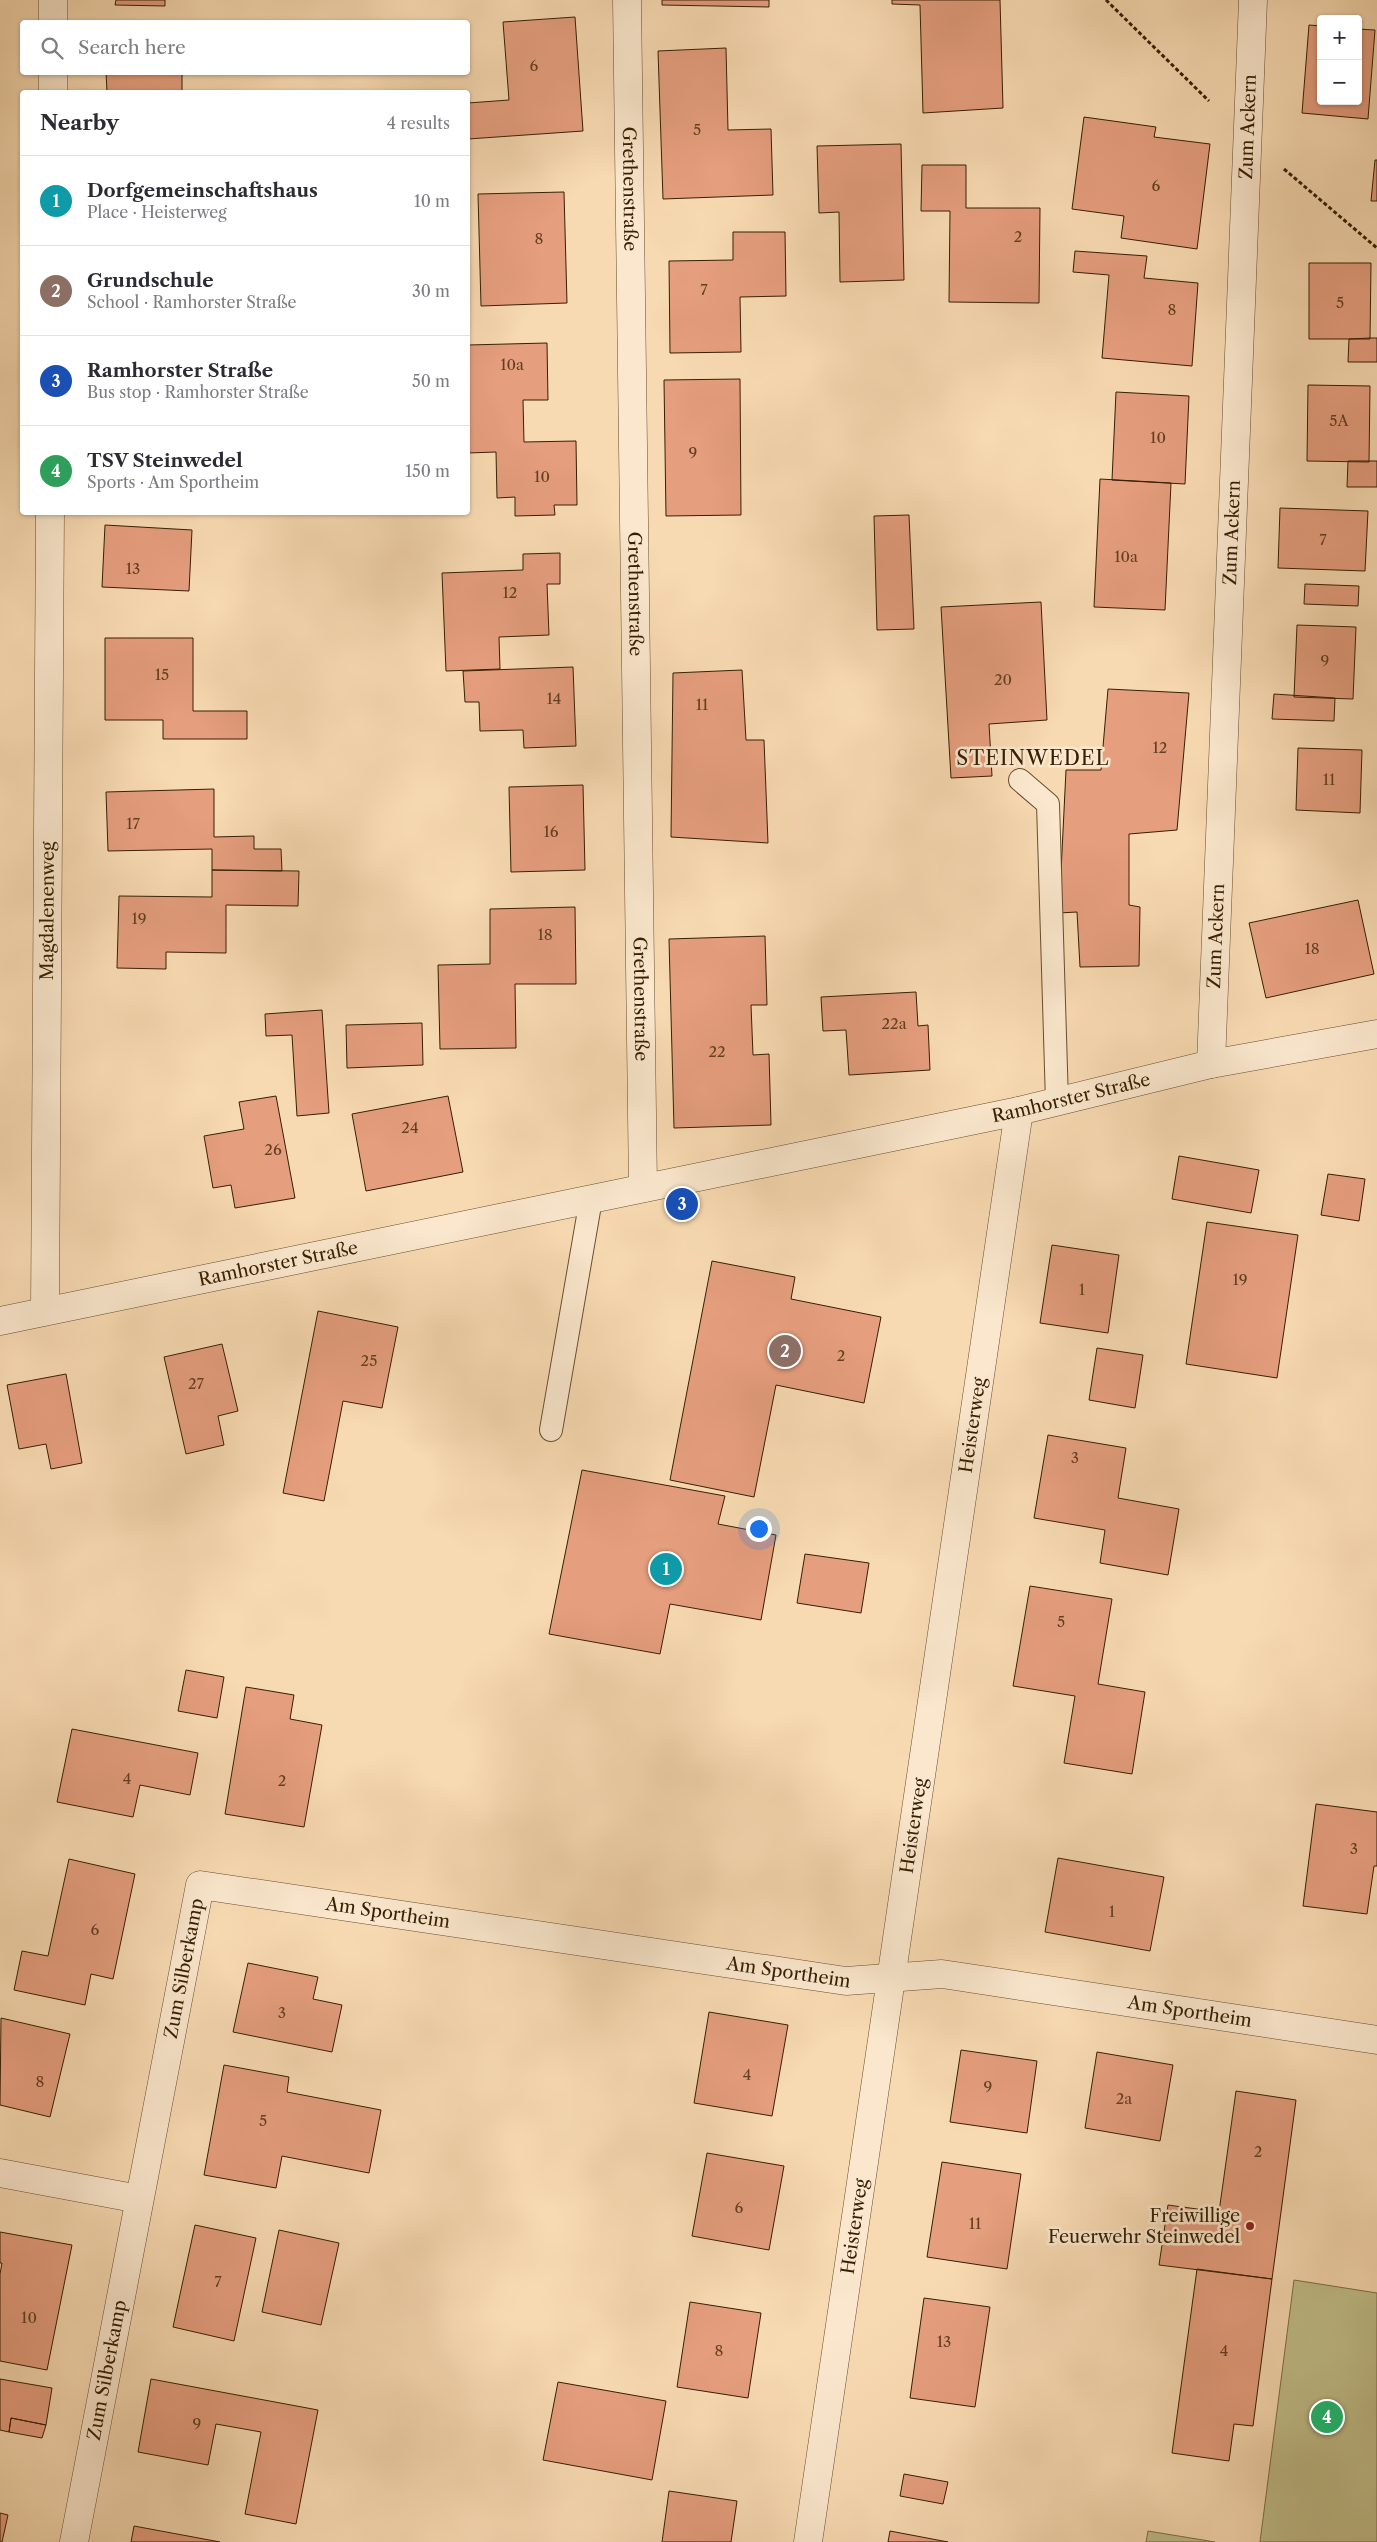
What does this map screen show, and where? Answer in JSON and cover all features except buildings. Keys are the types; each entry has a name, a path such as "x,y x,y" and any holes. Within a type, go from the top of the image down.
{"street":[{"path":"53,0 53,20"},
{"name":"Grethenstraße","path":"627,0 643,1188"},
{"name":"Zum Ackern","path":"1212,1064 1254,0"},
{"path":"53,75 53,90"},
{"name":"Magdalenenweg","path":"45,1311 50,515"},
{"name":"Ramhorster Straße","path":"0,1321 1019,1111 1212,1064 1377,1034"},
{"name":"Heisterweg","path":"808,2542 1019,1111"},
{"name":"Am Sportheim","path":"200,1885 846,1981 942,1974 1377,2040"},
{"name":"Zum Silberkamp","path":"74,2542 200,1885"},
{"path":"0,2173 139,2199"}],"lane":[{"path":"1020,780 1048,804 1057,1102"},
{"path":"551,1430 591,1199"}],"shaded area":[{"path":"1294,2280 1377,2293 1377,2542 1260,2542"},
{"path":"1148,2531 1215,2542 1146,2542"}],"place":[{"name":"Ramhorster Straße","path":"682,1204"},
{"name":"Grundschule","path":"785,1351"},
{"name":"Dorfgemeinschaftshaus","path":"666,1569"},
{"name":"Freiwillige Feuerwehr Steinwedel","path":"1250,2226"},
{"name":"TSV Steinwedel","path":"1327,2417"}],"district":[{"name":"STEINWEDEL","path":"1033,758"}]}
